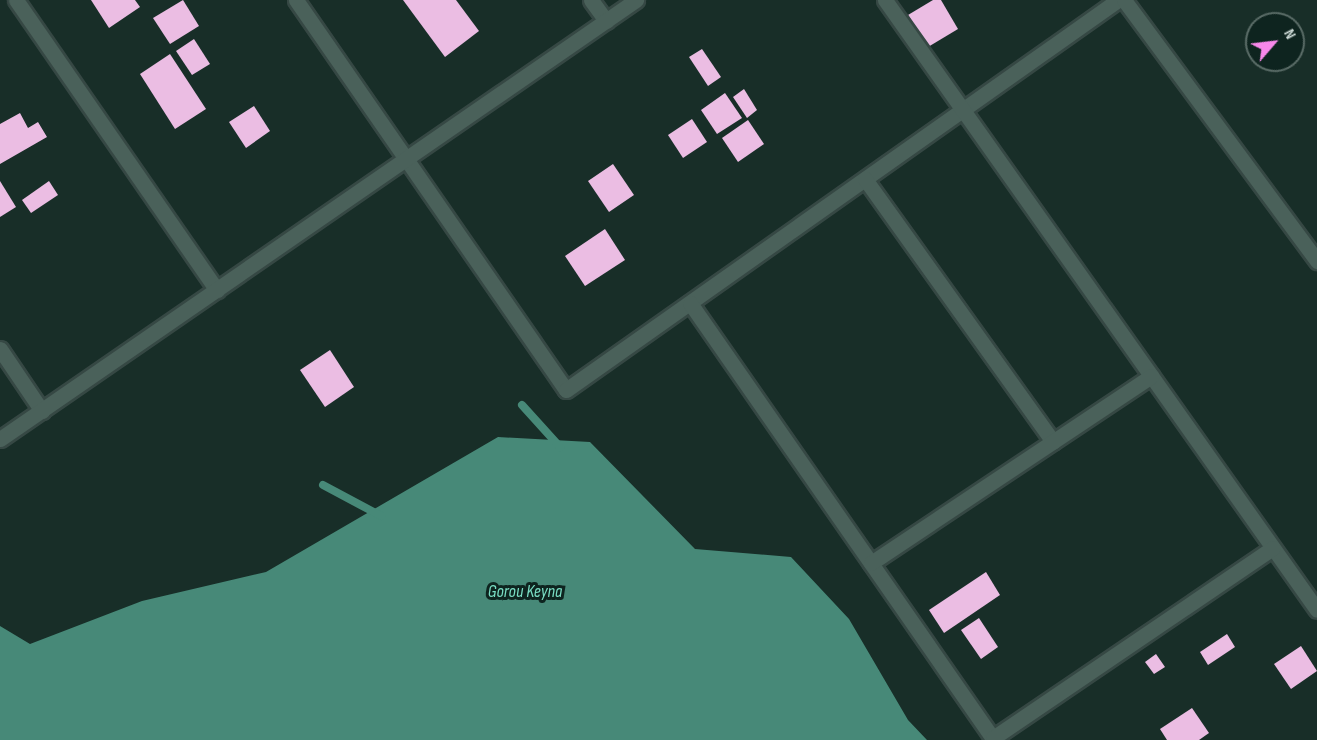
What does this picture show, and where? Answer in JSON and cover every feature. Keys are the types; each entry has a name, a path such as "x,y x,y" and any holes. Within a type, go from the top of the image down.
{"street":[{"path":"16,0 217,290"},
{"path":"296,0 567,390 1118,0"},
{"path":"591,0 606,21"},
{"path":"0,439 636,0"},
{"path":"885,0 1317,610"},
{"path":"1124,0 1317,261"},
{"path":"865,179 1053,442"},
{"path":"690,303 994,739 1273,548"},
{"path":"0,349 42,411"},
{"path":"871,563 1151,376"}],"water":[{"name":"Gorou Keyna","path":"498,437 590,442 695,549 791,557 849,619 908,720 927,740 0,740 0,626 30,644 142,601 266,572"}],"building":[{"path":"91,0 135,0 140,7 109,28"},
{"path":"183,0 199,26 170,44 153,18"},
{"path":"403,0 456,0 479,31 445,57"},
{"path":"933,0 941,0 958,29 928,47 908,15"},
{"path":"194,39 210,64 192,75 176,51"},
{"path":"702,49 721,77 708,86 689,57"},
{"path":"170,54 206,109 175,129 140,74"},
{"path":"744,89 757,110 747,118 733,97"},
{"path":"725,93 742,118 717,134 701,110"},
{"path":"254,106 270,131 246,148 229,122"},
{"path":"20,113 28,128 38,122 47,137 0,164 0,124"},
{"path":"692,119 707,142 683,158 668,135"},
{"path":"748,120 764,144 738,162 722,138"},
{"path":"613,164 634,195 609,212 588,181"},
{"path":"0,181 16,207 0,217"},
{"path":"49,181 58,195 31,213 22,200"},
{"path":"605,229 625,260 585,286 565,256"},
{"path":"330,350 354,387 325,407 300,370"},
{"path":"986,572 1000,595 944,633 929,610"},
{"path":"979,618 998,647 981,659 961,630"},
{"path":"1227,634 1235,647 1208,665 1200,652"},
{"path":"1301,646 1317,671 1291,689 1274,664"},
{"path":"1156,654 1165,667 1154,674 1145,662"},
{"path":"1192,708 1209,733 1199,740 1167,740 1160,729"}],"waterway":[{"path":"522,405 560,447"},
{"path":"323,485 381,516"}]}
